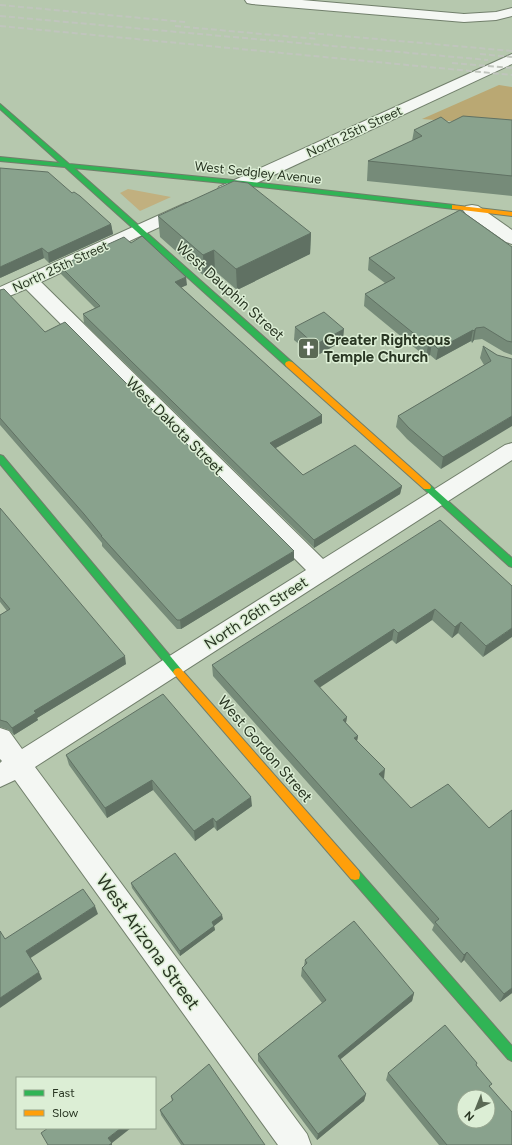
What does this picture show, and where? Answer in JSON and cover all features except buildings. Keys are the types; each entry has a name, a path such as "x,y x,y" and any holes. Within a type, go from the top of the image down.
{"street":[{"path":"252,0 464,18 496,16 512,12"},
{"name":"North 25th Street","path":"0,294 512,58"},
{"name":"West Dauphin Street","path":"0,106 140,229 512,563"},
{"name":"West Sedgley Avenue","path":"0,159 243,183 512,214"},
{"path":"472,210 512,238"},
{"name":"West Dakota Street","path":"29,281 321,571"},
{"name":"North 26th Street","path":"9,770 437,496 512,450"},
{"name":"West Gordon Street","path":"0,458 173,666 512,1055"},
{"name":"West Arizona Street","path":"0,739 9,770 296,1145"}],"shaded area":[{"path":"499,85 512,87 512,126 422,119"},
{"path":"128,189 171,197 140,211 120,193"}],"railway":[{"path":"0,5 185,22"},
{"path":"0,16 488,60"},
{"path":"0,26 512,75"},
{"path":"175,26 317,39"},
{"path":"309,33 512,51"},
{"path":"480,54 512,57"},
{"path":"452,63 512,68"}],"traffic: fast":[{"path":"0,106 289,364"},
{"path":"0,159 243,183 454,207"},
{"path":"0,458 178,672"},
{"path":"427,487 512,563"},
{"path":"355,875 512,1055"}],"traffic: slow":[{"path":"454,207 512,214"},
{"path":"289,364 427,487"},
{"path":"178,672 355,875"}],"place":[{"name":"Greater Righteous Temple Church","path":"309,349"}]}
